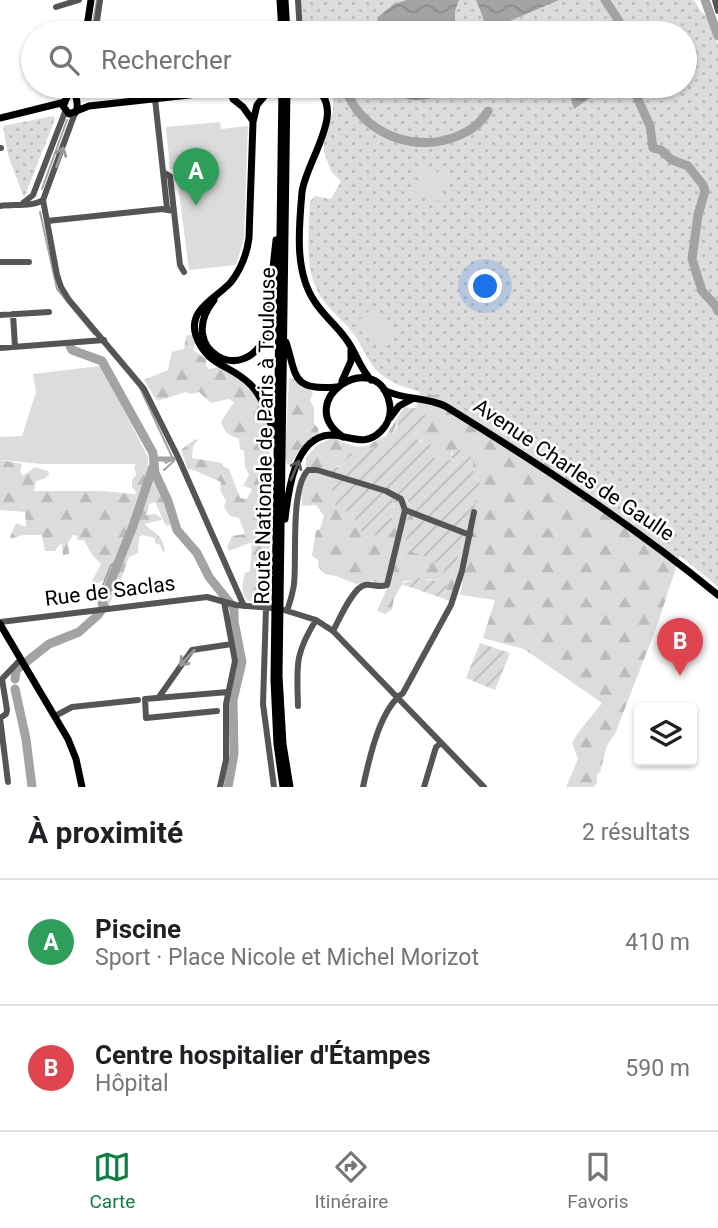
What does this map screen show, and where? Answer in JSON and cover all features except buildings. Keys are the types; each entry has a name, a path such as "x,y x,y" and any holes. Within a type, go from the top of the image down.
{"main road":[{"path":"88,21 91,0"},
{"path":"280,0 283,21"},
{"path":"284,21 285,0"},
{"path":"62,113 67,98"},
{"path":"75,98 76,107"},
{"path":"46,108 62,113 76,107 164,98"},
{"path":"233,98 253,122"},
{"path":"261,98 253,122 248,246 238,271 205,312 202,320 204,343 223,359 241,360 253,356 261,346 266,333 274,250 280,222"},
{"name":"Route Nationale de Paris à Toulouse","path":"284,98 276,440 274,680 277,744 284,787"},
{"name":"Route Nationale de Paris à Toulouse","path":"284,98 279,676 283,744 290,787"},
{"path":"326,98 329,113 305,177 303,190 300,259 302,274 316,304 349,343 357,362 371,380 384,390 390,403 388,421"},
{"path":"1,118 72,99 76,107"},
{"path":"243,107 257,105"},
{"path":"221,291 202,305 198,313 195,331 198,340 202,350 213,362 236,373 262,400 276,440"},
{"path":"284,334 292,370 302,382 318,388 339,385 354,378 371,380"},
{"path":"343,437 333,428 327,412 329,399 351,361 349,343"},
{"name":"Avenue Charles de Gaulle","path":"384,390 395,395 445,405 628,526 718,595"},
{"path":"281,533 285,524 292,475 312,443 321,437 368,439 379,433 399,406 416,398"},
{"name":"Avenue Charles de Gaulle","path":"705,584 718,601"},
{"path":"0,623 72,747 82,787"}],"street":[{"path":"57,6 79,0"},
{"path":"97,21 100,0"},
{"path":"298,0 299,21"},
{"path":"715,0 718,11"},
{"path":"155,99 180,265 184,272"},
{"path":"76,107 41,201 61,287 144,389 172,446 240,605"},
{"path":"23,203 33,195 62,113"},
{"path":"33,195 34,199 41,201"},
{"path":"0,206 41,201"},
{"path":"47,221 171,210"},
{"path":"0,262 29,262"},
{"path":"0,315 49,312"},
{"path":"13,314 15,347"},
{"path":"0,348 104,340"},
{"path":"333,631 356,589 367,584 377,587 387,585 405,510 401,499 386,491 317,470 308,470 304,473 295,524 294,583 285,610 316,620 333,631 484,787"},
{"path":"405,510 470,535"},
{"path":"363,787 380,727 403,693 451,605 462,571 474,512"},
{"name":"Rue de Saclas","path":"0,623 207,597 226,603 268,608 263,704 274,787"},
{"path":"220,787 226,760 228,692 235,665 226,603"},
{"path":"298,706 298,656 316,620"},
{"path":"159,697 192,650 232,644"},
{"path":"8,782 0,718 7,710 2,679 22,662"},
{"path":"217,711 146,718 145,699 228,692"},
{"path":"55,716 72,707 138,700"},
{"path":"424,787 436,747 441,743"}],"green space":[{"path":"300,0 694,0 706,15 718,45 718,587 622,513 452,402 406,388 383,376 373,366 352,332 318,293 310,268 308,242 310,201 315,196 331,199 341,181 331,171 324,152 333,98 697,98 697,21 301,21"},
{"path":"53,116 55,119 24,198 8,155 3,126"},
{"path":"220,122 221,129 248,126 244,239 236,265 189,270 176,169 170,169 166,127"},
{"path":"423,168 447,175 440,201 415,194"},
{"path":"370,310 392,335 379,347 357,322"},
{"path":"195,334 193,350 206,359 209,369 225,366 258,396 269,426 271,531 266,586 258,603 248,600 243,593 245,573 250,571 252,542 229,551 227,547 232,536 245,534 239,518 230,516 224,507 226,501 220,490 221,482 188,470 181,450 199,439 193,446 192,458 222,463 229,469 240,498 247,499 252,489 243,486 249,475 244,451 240,449 239,439 228,433 221,422 234,402 228,399 211,403 199,392 186,392 157,401 144,380 168,370 172,352 184,349 186,336"},
{"path":"101,366 148,457 148,464 42,464 0,460 0,437 22,436 36,392 33,374"},
{"path":"289,378 295,379 313,392 310,400 314,408 314,424 319,435 301,448 290,465 285,458"},
{"path":"420,391 439,395 452,402 616,508 680,555 658,623 615,734 607,747 594,787 566,787 578,759 572,743 602,703 524,649 483,638 495,600 460,595 463,582 458,580 449,601 442,598 462,547 464,530 468,523 475,522 475,495 481,484 474,476 472,458 464,449 453,451 451,455 459,459 458,461 436,459 425,443 416,438 415,434 425,416 416,408"},
{"path":"404,407 411,408 400,418 386,441 349,458 343,467 336,466 329,478 338,510 351,513 362,533 370,533 392,518 391,513 395,507 392,501 405,498 412,508 414,525 409,528 409,549 430,558 444,571 437,581 404,581 394,598 392,609 385,614 377,611 389,584 376,585 374,581 356,584 325,574 319,568 318,560 312,556 316,531 320,529 324,516 316,505 302,506 301,491 306,475 306,458 316,446 331,438 361,447 368,445 386,436"},
{"path":"411,408 416,408 426,416 415,434 419,441 430,444 432,455 436,459 458,461 452,458 453,451 464,449 472,458 474,476 481,484 475,495 475,523 468,523 464,530 462,547 442,598 401,584 418,578 437,581 444,571 430,558 403,549 409,528 414,525 408,501 405,498 392,501 395,510 391,516 395,526 391,533 382,536 362,533 351,513 338,510 327,474 330,467 343,467 349,454 381,445 397,428 399,419"},
{"path":"0,460 22,464 20,471 23,476 35,467 48,471 46,478 36,481 34,491 134,494 137,493 132,487 132,480 136,475 134,466 148,464 155,482 171,498 171,502 164,504 176,519 176,522 167,526 155,502 149,504 147,514 144,515 155,514 162,518 144,524 160,538 165,551 155,543 155,538 143,535 139,537 138,553 129,557 120,582 125,587 123,590 116,588 109,606 103,606 106,581 95,584 92,581 101,564 92,555 84,540 78,540 76,535 73,535 68,543 69,554 63,555 62,544 55,551 45,551 42,535 23,535 12,539 10,537 16,523 26,527 25,512 0,510"},
{"path":"480,643 510,653 495,690 466,678"}],"water":[{"path":"407,0 459,0 455,21 378,21 377,18 394,4"},
{"path":"476,0 559,0 510,21 484,21"},
{"path":"406,98 430,98 424,100"},
{"path":"571,98 590,98 574,109"}],"waterway":[{"path":"93,21 97,0"},
{"path":"605,0 619,21"},
{"path":"705,0 718,36"},
{"path":"350,98 363,117 376,128 391,136 425,143 443,141 469,131 488,111"},
{"path":"637,98 650,126 653,148 688,166 703,185 705,191 698,215 692,259 702,291 718,311"},
{"path":"42,189 67,120"},
{"path":"40,212 57,289 94,334"},
{"path":"70,346 72,350 102,361 153,453 155,473 177,530 197,553 209,577 234,608 242,662 233,700 234,754 228,787"},
{"path":"140,388 174,461 164,470"},
{"path":"154,459 163,459 166,463 173,459"},
{"path":"154,459 173,459"},
{"path":"15,679 16,670 49,644 79,632 104,606 102,603 153,467"},
{"path":"103,585 111,565 121,558"},
{"path":"15,689 26,739 32,787"}],"place":[{"name":"Piscine","path":"196,206"},
{"name":"Centre hospitalier d'Étampes","path":"680,676"}]}
